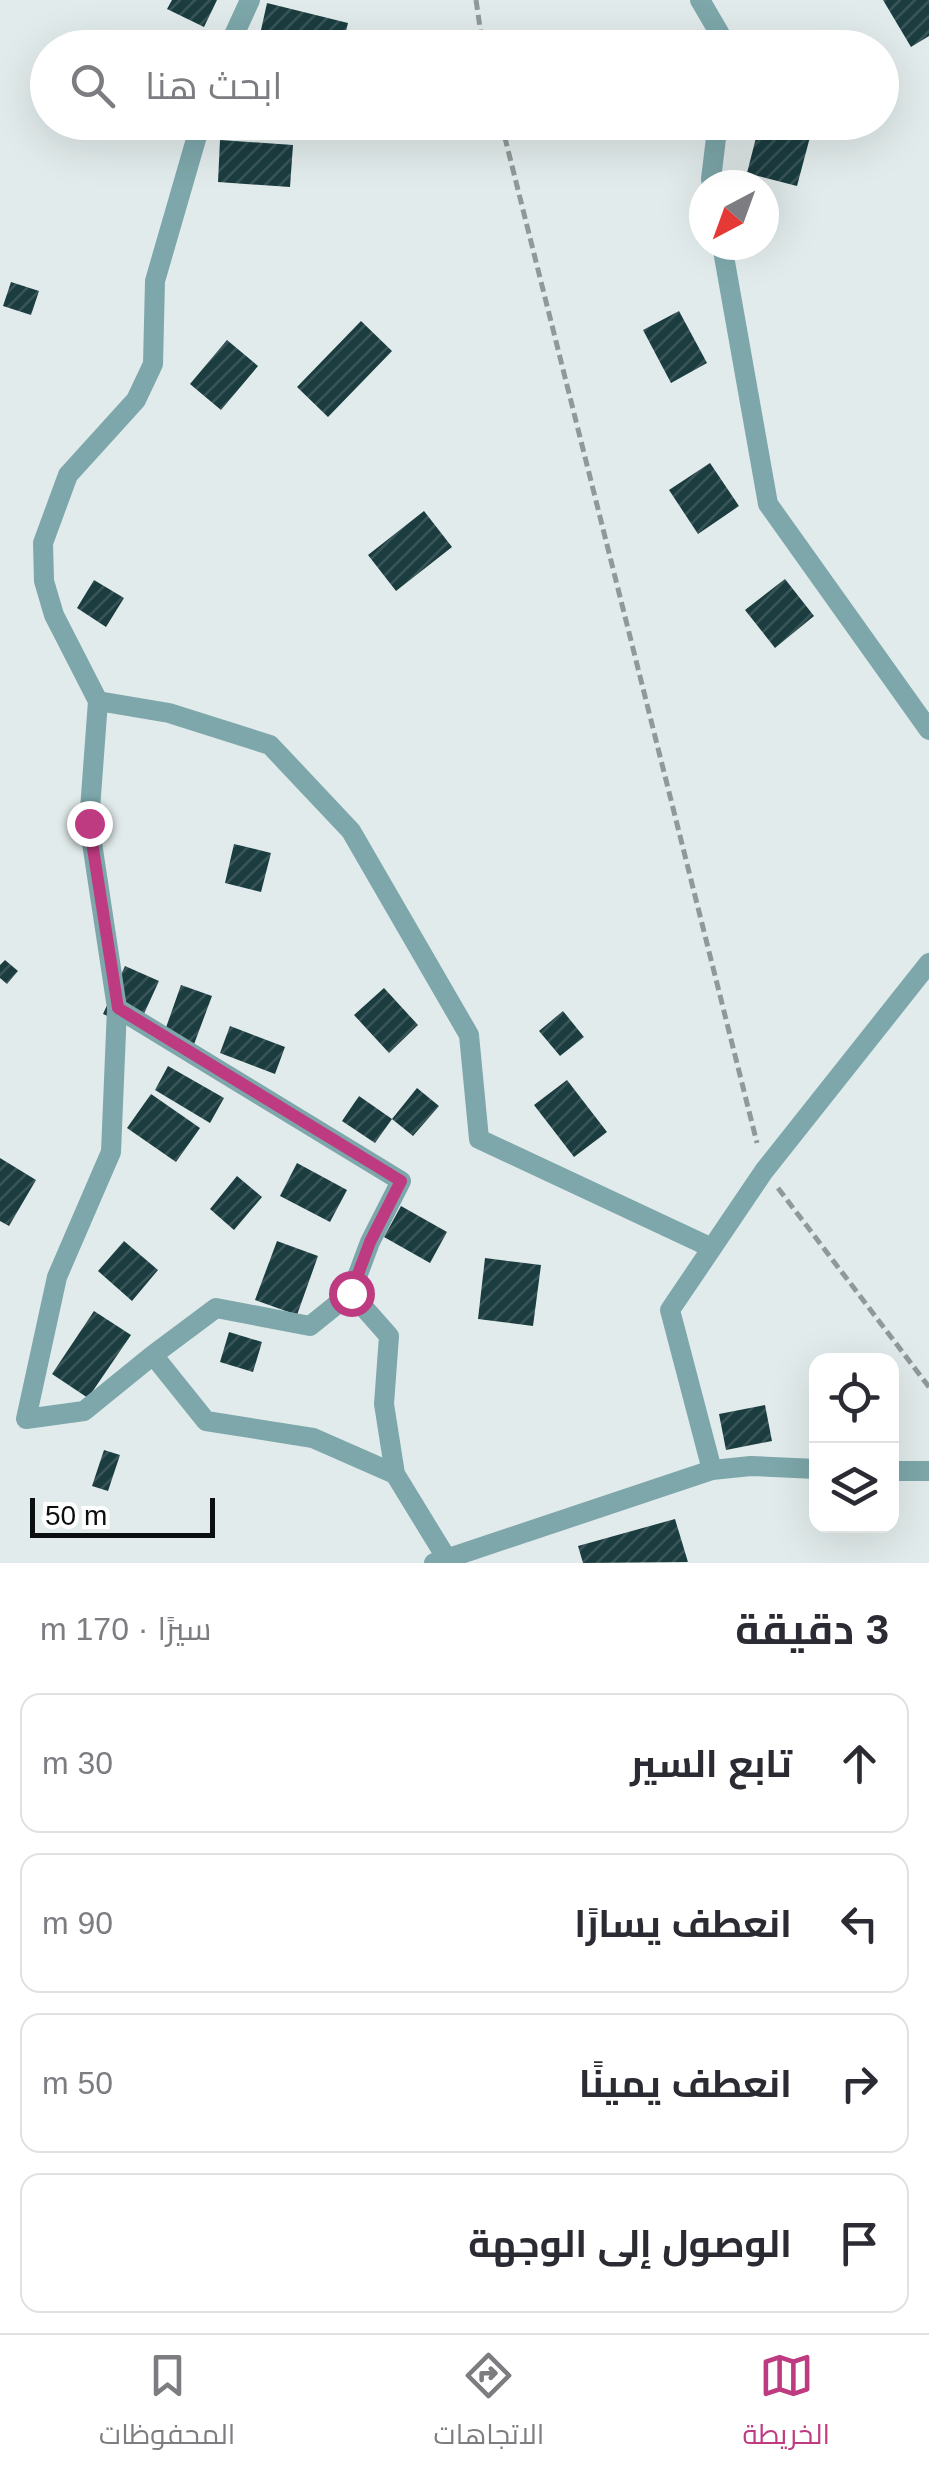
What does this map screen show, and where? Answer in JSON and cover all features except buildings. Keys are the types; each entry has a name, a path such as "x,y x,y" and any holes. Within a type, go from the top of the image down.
{"street":[{"path":"236,30 250,0"},
{"path":"700,0 718,30"},
{"path":"118,1008 401,1181 370,1242 351,1293 310,1326 216,1308 84,1412 26,1418 57,1276 111,1152 118,1008 89,823 98,701 54,615 44,581 43,543 68,476 136,400 153,364 155,281 196,140"},
{"path":"712,170 716,140"},
{"path":"725,260 768,504 929,730"},
{"path":"98,701 168,712 270,745 351,831 469,1034 479,1139 712,1248"},
{"path":"712,1470 670,1310 764,1170 929,963"},
{"path":"351,1293 389,1336 384,1404 394,1474 441,1561 712,1470 751,1466 809,1469"},
{"path":"153,1355 206,1420 314,1438 394,1474"},
{"path":"899,1471 929,1471"}],"path":[{"path":"476,0 480,30"},
{"path":"505,140 764,1170 929,1386"}],"route":[{"path":"89,823 118,1008 401,1181 370,1242 351,1293"}]}
